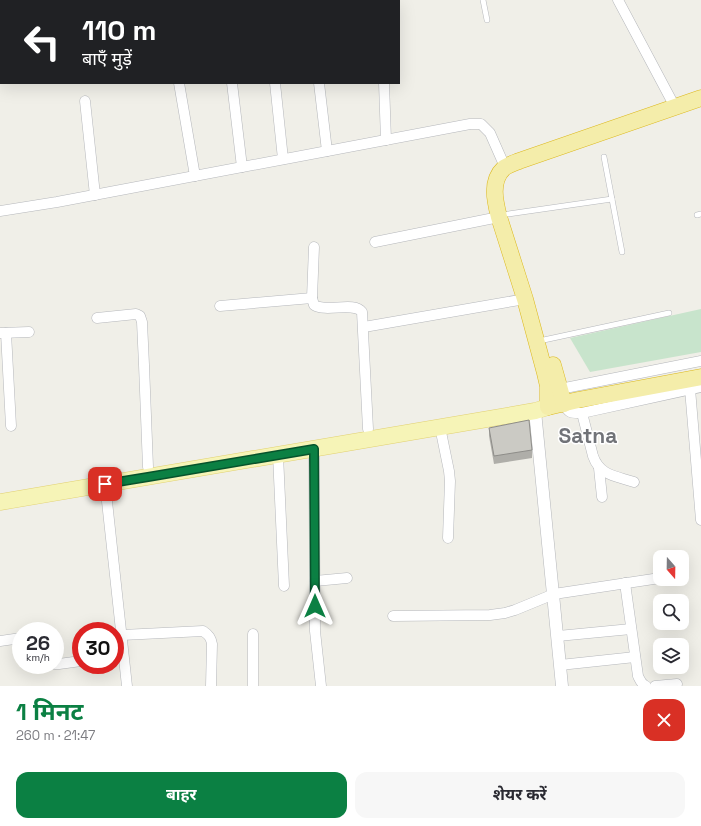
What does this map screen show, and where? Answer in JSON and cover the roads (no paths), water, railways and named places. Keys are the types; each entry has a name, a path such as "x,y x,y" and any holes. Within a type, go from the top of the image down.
{"highway":[{"path":"541,341 534,297 504,216 496,205 495,184 499,174 505,167 519,161 701,98"},
{"path":"701,108 521,171 511,177 507,182 505,191 504,216 525,299 562,402 701,377"}],"main road":[{"path":"0,494 148,467 525,403 562,402"},
{"path":"0,502 440,427 562,402"}],"street":[{"path":"618,0 675,107"},
{"path":"180,84 195,176"},
{"path":"232,84 242,167"},
{"path":"274,84 283,159"},
{"path":"319,84 326,151"},
{"path":"384,84 386,140"},
{"path":"85,101 95,195"},
{"path":"0,211 95,195 470,124 481,124 490,133 505,167"},
{"path":"375,242 504,216"},
{"path":"314,247 312,298 314,305 318,308 355,307 360,309 362,312 364,326 368,430"},
{"path":"220,306 312,298"},
{"path":"364,326 525,299"},
{"path":"97,318 136,314 140,316 142,322 148,467"},
{"path":"12,426 3,333 29,332"},
{"path":"562,402 701,361"},
{"path":"562,402 701,388"},
{"path":"690,390 701,520"},
{"path":"562,402 599,468 604,472 634,482"},
{"path":"562,402 554,594 562,686"},
{"path":"440,427 450,481 448,538"},
{"path":"314,449 315,631 321,686"},
{"path":"278,455 284,586"},
{"path":"599,468 602,497"},
{"path":"105,484 121,622"},
{"path":"315,581 347,578"},
{"path":"393,616 490,615 505,613 554,594 653,579"},
{"path":"625,583 638,676 640,681 646,686"},
{"path":"558,636 631,629"},
{"path":"124,634 203,631 210,637 212,644 212,686"},
{"path":"253,634 253,686"},
{"path":"0,641 12,639"},
{"path":"560,665 636,658"},
{"path":"124,674 127,686"},
{"path":"655,686 677,684"}],"lane":[{"path":"483,0 487,20"},
{"path":"604,157 622,252"},
{"path":"504,216 612,199"},
{"path":"541,341 669,313"}],"district":[{"name":"Satna","path":"588,436"}]}
